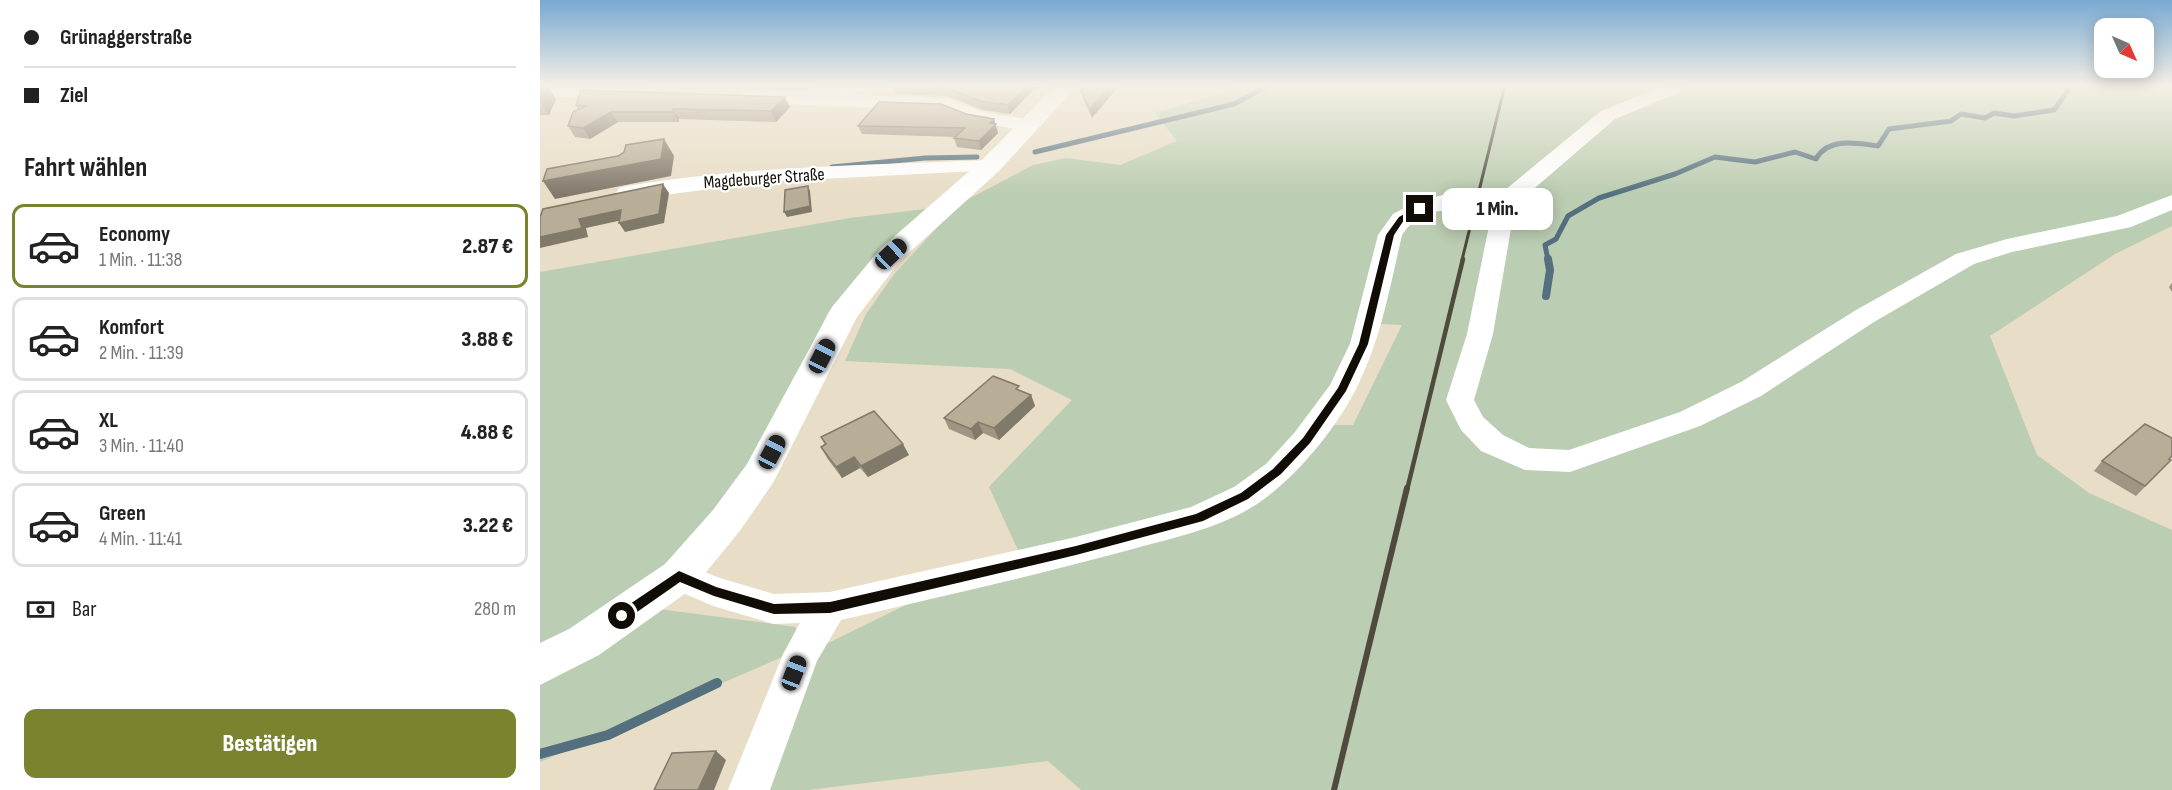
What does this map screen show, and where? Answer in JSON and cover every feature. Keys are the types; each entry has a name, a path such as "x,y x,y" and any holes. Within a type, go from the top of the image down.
{"street":[{"path":"1007,122 1027,125"},
{"path":"540,665 584,642 679,576 726,521 760,473 843,314 891,254 990,166 1030,122"},
{"path":"1600,122 1514,195 1503,211 1480,334 1460,400 1471,423 1491,443 1525,459 1570,461 1690,419 1751,388 1865,316 1965,259 2007,246 2122,222 2172,202"},
{"name":"Magdeburger Straße","path":"609,197 678,183 990,166"},
{"path":"679,576 714,591 774,609 830,607 1076,550 1199,518 1245,496 1277,472 1306,440 1342,389 1363,344 1390,235 1401,219 1420,209 1442,202 1503,211"},
{"path":"749,790 801,654 830,607"}],"green space":[{"path":"1162,122 2172,122 2172,226 2115,254 1990,336 2037,455 2089,493 2172,530 2172,790 1081,790 1048,761 808,790 756,790 816,649 1018,550 989,487 1072,400 1010,369 845,361 866,314 895,273 959,204 1033,165 1066,158 1120,165 1177,141","holes":["1359,323 1402,325 1353,425 1304,425 1331,385"]},
{"path":"925,209 870,261 829,311 767,435 710,526 620,603 540,647 540,272 850,218"},
{"path":"658,609 796,627 796,651 540,762 540,680"}],"building":[{"path":"569,122 594,122 583,128 568,126"},
{"path":"862,122 991,122 996,124 979,141 954,138 965,128 858,126"},
{"path":"664,139 661,159 543,181 547,169 618,156 624,152 626,145"},
{"path":"663,184 659,214 619,223 621,210 579,219 582,228 540,237 540,217 543,209"},
{"path":"808,186 810,206 784,212 785,190"},
{"path":"993,376 1019,386 1016,389 1031,395 994,428 978,422 971,429 944,418"},
{"path":"874,411 903,444 861,466 854,457 836,467 821,447 826,444 821,437"},
{"path":"2145,424 2172,438 2172,456 2169,459 2171,460 2145,486 2102,461"},
{"path":"716,751 698,790 654,790 672,753"}],"waterway":[{"path":"1035,152 1160,122"},
{"path":"1548,260 1545,245 1556,239 1568,216 1599,198 1675,174 1715,157 1755,162 1795,152 1816,159 1821,152 1835,144 1878,146 1889,129 1944,122"},
{"path":"832,167 925,158 977,157"},
{"path":"1546,296 1550,270 1548,259"},
{"path":"540,754 608,735 717,683"}],"railway":[{"path":"1462,260 1496,122"},
{"path":"1407,490 1463,259"},
{"path":"1334,790 1407,488"}],"route":[{"path":"622,616 679,576 714,591 774,609 830,607 915,589 1199,518 1245,496 1277,472 1306,440 1342,389 1363,344 1390,235 1401,219 1420,209"}]}
